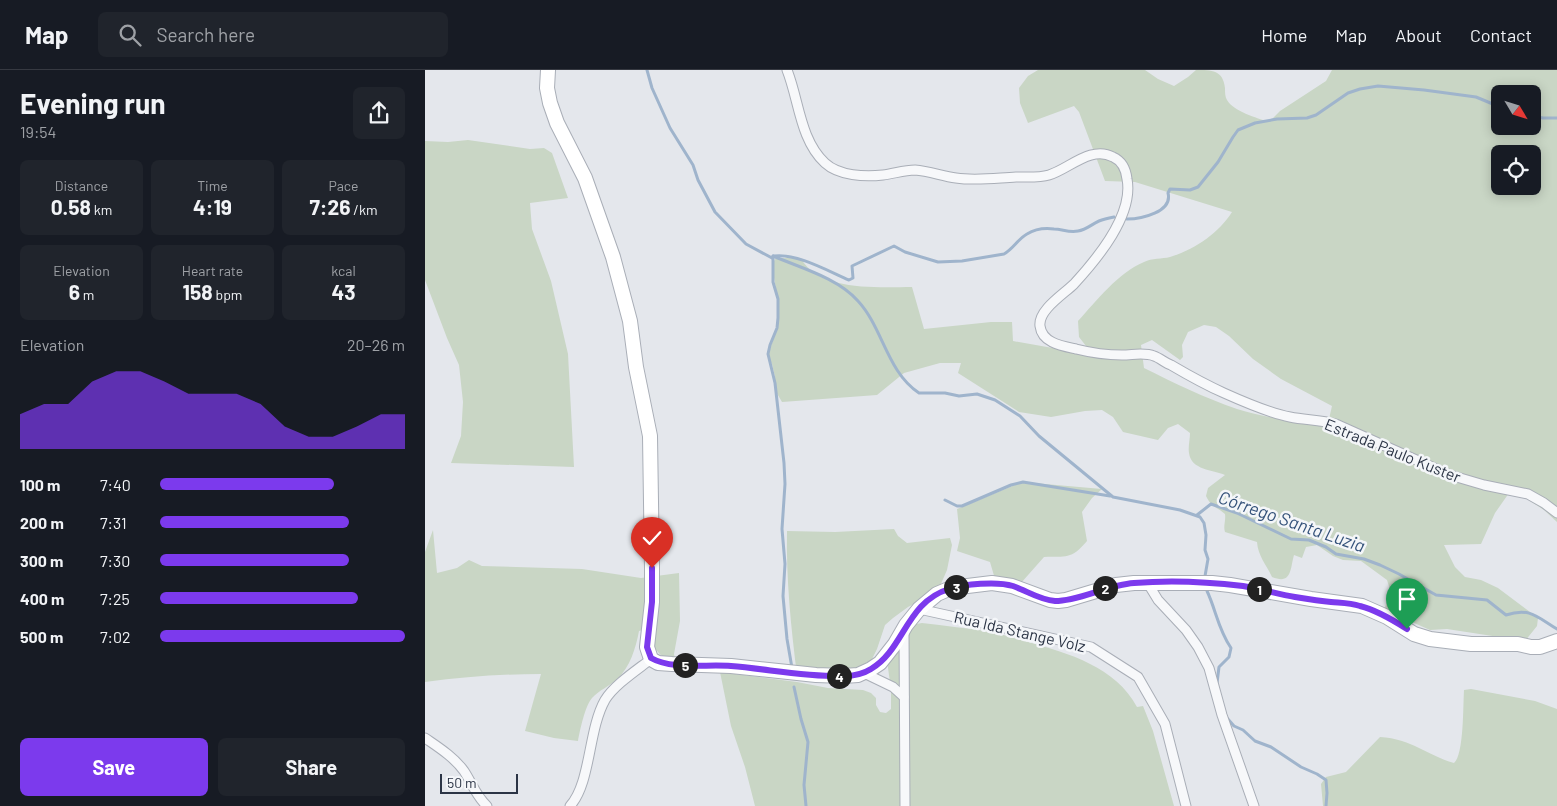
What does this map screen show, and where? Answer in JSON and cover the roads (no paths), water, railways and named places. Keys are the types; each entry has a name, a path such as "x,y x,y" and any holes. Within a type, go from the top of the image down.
{"street":[{"path":"548,70 547,88 553,110 585,178 613,257 630,321 636,368 650,436 652,602 647,647 651,658 658,663 731,666 816,675 844,676 864,672 880,663 919,609 928,600 951,588 992,583 1012,586 1050,600 1058,601 1116,585 1147,582 1212,583 1352,604 1370,609 1398,623 1414,634 1430,639 1471,644 1518,644 1531,647 1539,647 1557,641"},
{"name":"Estrada Paulo Kuster","path":"787,70 805,132 812,147 827,165 834,170 844,173 881,176 912,170 958,179 987,180 1049,175 1087,156 1100,153 1113,156 1120,162 1125,169 1127,178 1128,200 1116,228 1105,245 1073,285 1054,300 1040,320 1040,328 1044,336 1052,342 1061,346 1098,354 1123,355 1139,353 1154,356 1226,394 1289,417 1336,424 1450,475 1484,485 1528,494 1557,513"},
{"path":"1147,582 1158,600 1186,630 1209,668 1221,715 1254,806"},
{"name":"Rua Ida Stange Volz","path":"919,609 1091,647 1138,677 1165,724 1186,806"},
{"path":"904,630 905,806"},
{"path":"571,806 581,784 600,710 606,698 651,658"},
{"path":"864,672 893,686 904,696"},
{"path":"425,738 463,769 481,800 487,806"}],"waterway":[{"name":"Córrego Santa Luzia","path":"647,70 652,88 670,128 693,165 698,180 715,212 746,244 772,258"},
{"path":"1127,219 1140,218 1161,210 1166,205 1170,189 1190,190 1198,187 1218,162 1238,130 1255,123 1277,119 1307,118 1316,115 1348,93 1360,89 1378,86 1424,90 1476,97 1491,103"},
{"path":"1541,118 1557,118"},
{"path":"774,256 792,257 802,260 849,280 853,278 852,266 894,246 905,252 938,262 962,261 1004,254 1030,232 1044,229 1078,231 1099,221 1114,217"},
{"name":"Córrego Santa Luzia","path":"773,256 819,274 850,293 874,324 899,374 919,393 945,393 959,396 977,394 995,400 1020,416 1039,436 1113,497 1180,510 1200,517 1204,523 1206,535 1205,550 1208,559 1205,576"},
{"path":"773,256 773,282 778,299 778,318 777,328 768,354 775,383 784,463 785,484 782,529 785,564 783,596 792,668"},
{"path":"945,500 957,506 962,506 1011,485 1023,482 1110,496"},
{"name":"Córrego Santa Luzia","path":"1197,515 1211,504 1237,513 1291,539 1309,540 1326,547 1336,554 1364,559 1380,565 1436,595 1487,600 1506,615 1521,612 1533,614 1557,629"},
{"path":"1207,591 1223,634 1231,648 1229,657 1219,667 1217,683"},
{"path":"794,687 808,742 804,785 806,806"},
{"path":"1227,718 1234,726 1243,730 1255,741 1271,747 1301,767 1326,780 1326,806"}]}
